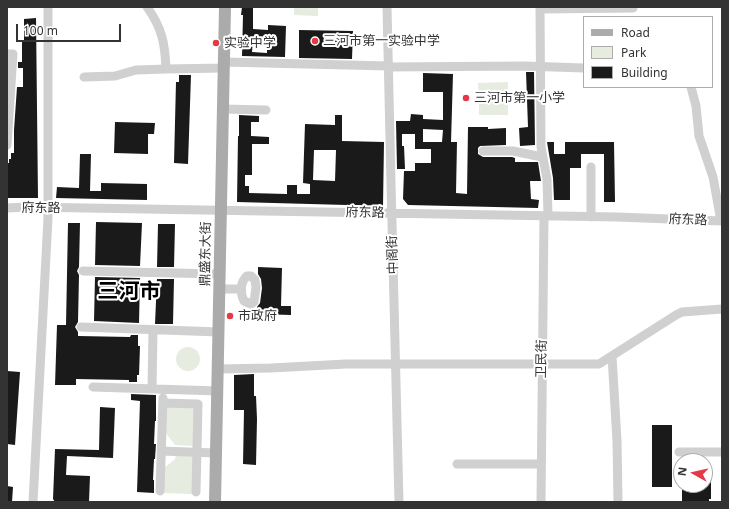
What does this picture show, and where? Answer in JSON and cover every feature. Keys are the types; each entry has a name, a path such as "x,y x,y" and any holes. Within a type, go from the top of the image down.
{"main road":[{"name":"鼎盛东大街","path":"215,502 225,7"}],"street":[{"path":"33,502 48,208 48,7"},
{"path":"146,7 156,20 162,37 165,49 166,68"},
{"name":"中阁街","path":"387,7 399,502"},
{"path":"540,8 633,8"},
{"name":"卫民街","path":"540,8 541,147 546,179 541,502"},
{"path":"7,54 13,54 7,145"},
{"path":"84,77 115,76 136,70 224,65 583,68"},
{"path":"691,88 696,106 699,136 713,177 722,221"},
{"path":"223,109 266,110"},
{"path":"483,151 514,151 542,157"},
{"path":"591,167 591,217"},
{"name":"府东路","path":"7,208 391,213 722,221"},
{"path":"83,271 220,274"},
{"path":"220,289 241,289"},
{"path":"218,369 346,364 599,364 682,312 722,309"},
{"path":"81,328 219,332"},
{"path":"152,389 153,330"},
{"path":"612,356 617,441 618,502"},
{"path":"93,387 218,391"},
{"path":"160,491 163,390"},
{"path":"163,403 198,404 196,492"},
{"path":"161,451 216,453"},
{"path":"679,452 722,452"},
{"path":"457,464 542,464"}],"green space":[{"path":"294,7 318,7 318,16 294,15"},
{"path":"508,82 508,98 479,98 478,83"},
{"path":"479,100 508,100 508,115 479,115"},
{"path":"188,347 197,350 200,359 197,368 188,371 179,368 176,359 179,350"},
{"path":"164,407 195,408 194,446 175,445 165,432"},
{"path":"176,455 193,456 192,494 162,493 163,469 175,459"}],"building":[{"path":"242,7 253,7 253,29 268,30 268,25 286,26 285,57 242,56 243,15 241,15","holes":["253,39 267,39 267,53 252,52"]},
{"path":"36,18 38,198 7,198 7,163 9,163 9,159 11,159 11,153 14,153 17,87 23,87 23,68 18,68 18,62 22,62 24,19"},
{"path":"299,30 353,31 352,59 299,58"},
{"path":"526,72 534,72 535,145 520,146 519,128 528,127"},
{"path":"423,73 453,74 451,142 457,142 456,193 467,194 468,127 488,127 488,129 506,128 506,145 480,146 478,148 478,154 483,157 512,157 515,158 515,162 538,162 541,181 530,181 531,199 539,200 538,208 408,205 403,199 404,171 415,171 415,163 431,163 431,149 415,149 415,134 402,134 405,169 397,169 396,121 410,121 411,114 423,115 423,119 443,120 443,92 423,92","holes":["423,129 443,130 442,142 423,142"]},
{"path":"179,75 191,75 188,164 174,163 176,82 179,82"},
{"path":"239,115 259,116 259,122 251,122 251,136 269,137 269,144 252,144 252,175 245,175 245,186 249,186 249,193 287,194 287,185 297,185 297,194 310,194 310,184 303,183 305,124 335,125 335,115 342,115 342,141 384,142 383,206 237,202","holes":["314,150 336,150 335,181 313,180"]},
{"path":"115,122 155,123 154,134 148,134 148,154 114,153"},
{"path":"547,142 554,142 554,154 565,154 565,142 614,142 615,202 604,202 604,154 581,154 581,168 570,168 570,200 554,200 553,178"},
{"path":"80,154 91,154 90,191 101,191 101,183 147,184 147,200 56,198 57,187 79,188"},
{"path":"96,222 142,223 140,266 95,265"},
{"path":"68,223 80,223 79,267 77,271 79,275 78,322 75,327 78,332 78,336 130,337 131,335 138,335 138,346 140,346 139,375 137,375 137,382 129,382 129,380 76,379 76,385 55,385 57,325 66,325"},
{"path":"158,224 175,224 174,267 157,267"},
{"path":"258,267 282,268 281,306 291,306 291,315 257,314 257,307 260,303 262,288 261,279 258,274"},
{"path":"95,277 140,278 139,323 94,321"},
{"path":"157,279 174,279 173,324 155,324"},
{"path":"7,371 20,372 15,445 7,444"},
{"path":"254,374 254,396 256,396 257,419 256,465 243,464 244,410 234,410 234,375"},
{"path":"131,394 156,395 154,444 156,444 153,480 154,493 137,492 140,401 131,400"},
{"path":"100,407 115,408 113,458 67,456 66,475 90,476 89,502 55,502 53,499 55,449 99,450"},
{"path":"652,425 672,425 672,487 652,487"},
{"path":"7,486 13,487 12,502 7,502"},
{"path":"682,493 711,493 711,499 709,499 709,502 682,502"}],"place":[{"name":"三河市第一实验中学","path":"315,41"},
{"name":"实验中学","path":"216,43"},
{"name":"三河市第一小学","path":"466,98"},
{"name":"市政府","path":"230,316"}],"district":[{"name":"三河市","path":"129,292"}]}
